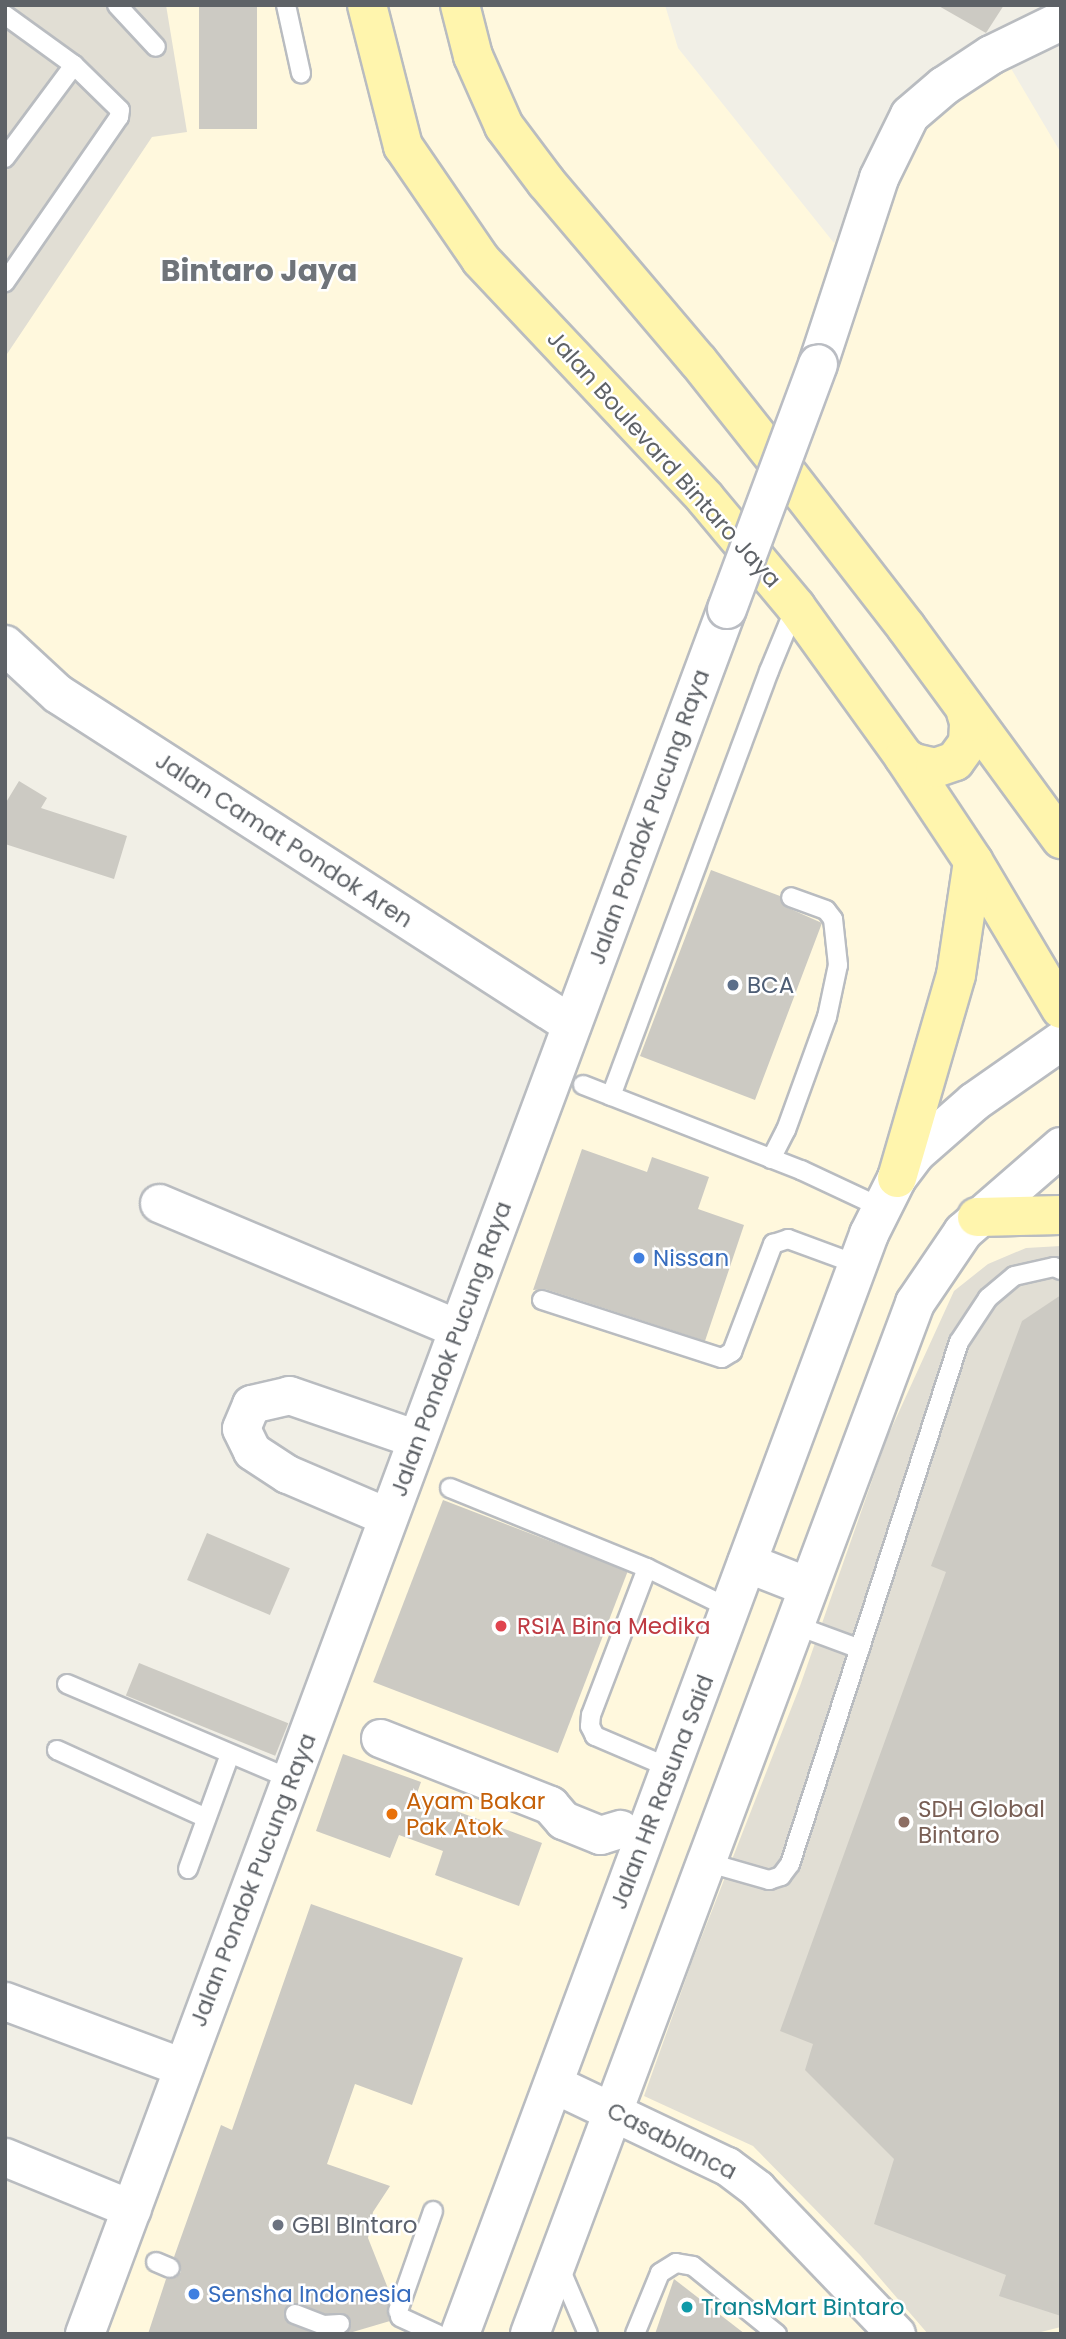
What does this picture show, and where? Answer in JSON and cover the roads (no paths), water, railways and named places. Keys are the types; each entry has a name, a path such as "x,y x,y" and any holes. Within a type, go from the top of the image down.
{"main road":[{"name":"Jalan Boulevard Bintaro Jaya","path":"367,5 403,146 481,260 705,498 796,607 904,757 973,861 1061,1009"},
{"path":"460,5 472,56 504,126 546,183 767,447 1055,827"},
{"name":"Jalan Pondok Pucung Raya","path":"85,2334 182,2067 818,364 880,178 910,115 944,86 991,55 1061,21"},
{"name":"Jalan Camat Pondok Aren","path":"5,645 58,694 572,1025"},
{"path":"904,757 914,763 934,768 955,761 968,744 970,722 966,712"},
{"path":"890,1193 956,975 973,861"},
{"name":"Jalan HR Rasuna Said","path":"460,2334 554,2084 632,1834 670,1768 731,1609 856,1264 890,1193 916,1153 944,1127 1014,1072 1061,1041"},
{"path":"530,2334 915,1303 945,1254 977,1217 1061,1147"},
{"path":"977,1217 1061,1215"},
{"path":"747,1563 808,1587"}],"street":[{"path":"159,1203 459,1329"},
{"path":"388,1517 287,1474 252,1451 241,1428 251,1404 289,1395 417,1439"},
{"path":"380,1738 550,1805 569,1802 606,1815 632,1834"},
{"path":"5,2001 182,2067"},
{"name":"Casablanca","path":"554,2084 699,2150 757,2189 885,2330"},
{"path":"5,2157 132,2209"}],"lane":[{"path":"117,5 156,47"},
{"path":"286,5 301,74"},
{"path":"5,282 119,117 117,104 74,65 7,19"},
{"path":"5,158 74,65"},
{"path":"611,1096 769,671 796,607"},
{"path":"771,1159 786,1130 827,1017 838,965 833,919 826,910 790,897"},
{"path":"583,1085 771,1159 890,1193"},
{"path":"542,1300 722,1358 732,1352 774,1244 788,1239 856,1264"},
{"path":"706,1862 769,1880 782,1876 786,1870 959,1342 988,1298 1014,1276 1054,1267 1061,1270"},
{"path":"450,1488 647,1568 731,1609"},
{"path":"647,1568 591,1714 590,1726 595,1736 670,1768"},
{"path":"795,1625 860,1649"},
{"path":"67,1684 291,1779"},
{"path":"58,1750 206,1818"},
{"path":"188,1869 230,1754"},
{"path":"433,2211 399,2314 437,2334"},
{"path":"557,2262 588,2334"},
{"path":"635,2334 660,2273 676,2263 693,2266 776,2334"},
{"path":"295,2314 324,2325 340,2325"}],"place":[{"name":"BCA","path":"733,985"},
{"name":"Nissan","path":"639,1258"},
{"name":"RSIA Bina Medika","path":"501,1626"},
{"name":"Ayam Bakar Pak Atok","path":"392,1814"},
{"name":"SDH Global Bintaro","path":"904,1822"},
{"name":"GBI BIntaro","path":"278,2225"},
{"name":"Sensha Indonesia","path":"194,2294"},
{"name":"TransMart Bintaro","path":"687,2307"}],"district":[{"name":"Bintaro Jaya","path":"259,271"}]}
